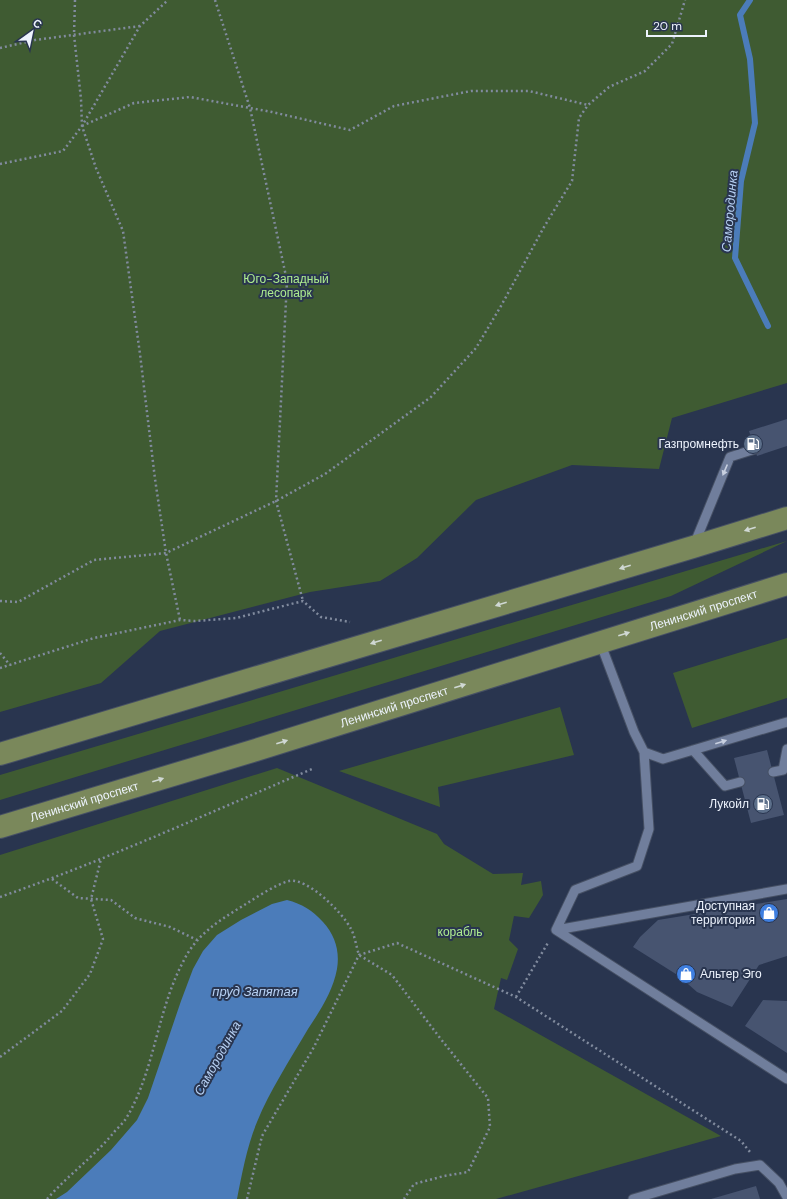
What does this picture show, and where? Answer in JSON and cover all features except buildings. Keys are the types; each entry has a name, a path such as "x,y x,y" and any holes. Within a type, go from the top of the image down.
{"main road":[{"path":"0,754 787,518"},
{"name":"Ленинский проспект","path":"0,827 256,750 787,584"}],"lane":[{"path":"693,547 730,457 754,449"},
{"path":"556,930 575,890 637,866 649,829 644,752 634,732 600,642"},
{"path":"644,752 663,759 787,722"},
{"path":"773,772 783,770 787,749"},
{"path":"693,750 725,786 740,782"},
{"path":"556,930 787,889"},
{"path":"556,930 787,1079"},
{"path":"633,1199 735,1169 760,1165 779,1183 787,1197"}],"path":[{"path":"75,0 74,35 81,99 82,126 96,168 123,230 155,479 166,553 180,620"},
{"path":"0,164 62,152 82,126 140,26 168,0"},
{"path":"215,0 250,108 287,281 276,501 303,601 321,617 350,622"},
{"path":"0,601 18,602 94,560 166,553 276,501 325,474 431,397 476,348 501,306 544,227 572,181 579,118 588,105 609,87 645,71 672,44 685,0"},
{"path":"0,48 35,40 140,26"},
{"path":"82,126 134,103 190,97 250,108 350,130 394,106 471,91 529,90 588,105"},
{"path":"0,668 94,638 180,620 195,621 236,618 303,601"},
{"path":"0,653 10,666"},
{"path":"0,897 101,859 312,769"},
{"path":"0,1057 62,1011 90,974 103,939 91,899 101,859"},
{"path":"51,879 78,898 111,900 135,918 170,928 197,940"},
{"path":"47,1199 57,1187 109,1139 126,1118 142,1086 170,993 183,961 197,940 221,919 270,889 290,881 305,883 324,897 351,929 359,955 392,975 488,1098 490,1127 468,1172 444,1176 414,1184 404,1199"},
{"path":"516,997 556,930"},
{"path":"247,1199 262,1136 314,1047 359,955 397,943 516,997 741,1141 760,1165"}],"green space":[{"name":"Юго-Западный лесопарк","path":"0,0 787,0 787,383 672,418 659,469 572,465 476,500 417,558 380,581 310,592 160,631 101,683 0,712"},
{"path":"787,541 671,596 0,800 0,775"},
{"path":"787,638 787,698 692,728 673,673"},
{"path":"560,707 574,755 438,787 440,807 339,771"},
{"name":"корабль","path":"277,768 437,834 444,844 493,874 523,873 521,885 541,881 543,895 529,918 514,916 509,940 518,949 507,980 501,978 494,1009 721,1136 496,1199 0,1199 0,855"}],"water":[{"name":"пруд Запятая","path":"287,900 297,903 311,911 331,932 336,944 338,956 337,969 326,1000 262,1110 253,1131 237,1199 56,1199 67,1192 111,1150 137,1120 148,1098 193,969 203,951 217,935 241,920 272,904"}],"waterway":[{"name":"Самородинка","path":"750,0 740,15 750,59 755,123 741,181 735,258 768,326"}],"place":[{"name":"Газпромнефть","path":"753,444"},
{"name":"Лукойл","path":"763,804"},
{"name":"Доступная территория","path":"769,913"},
{"name":"Альтер Эго","path":"686,974"}]}
